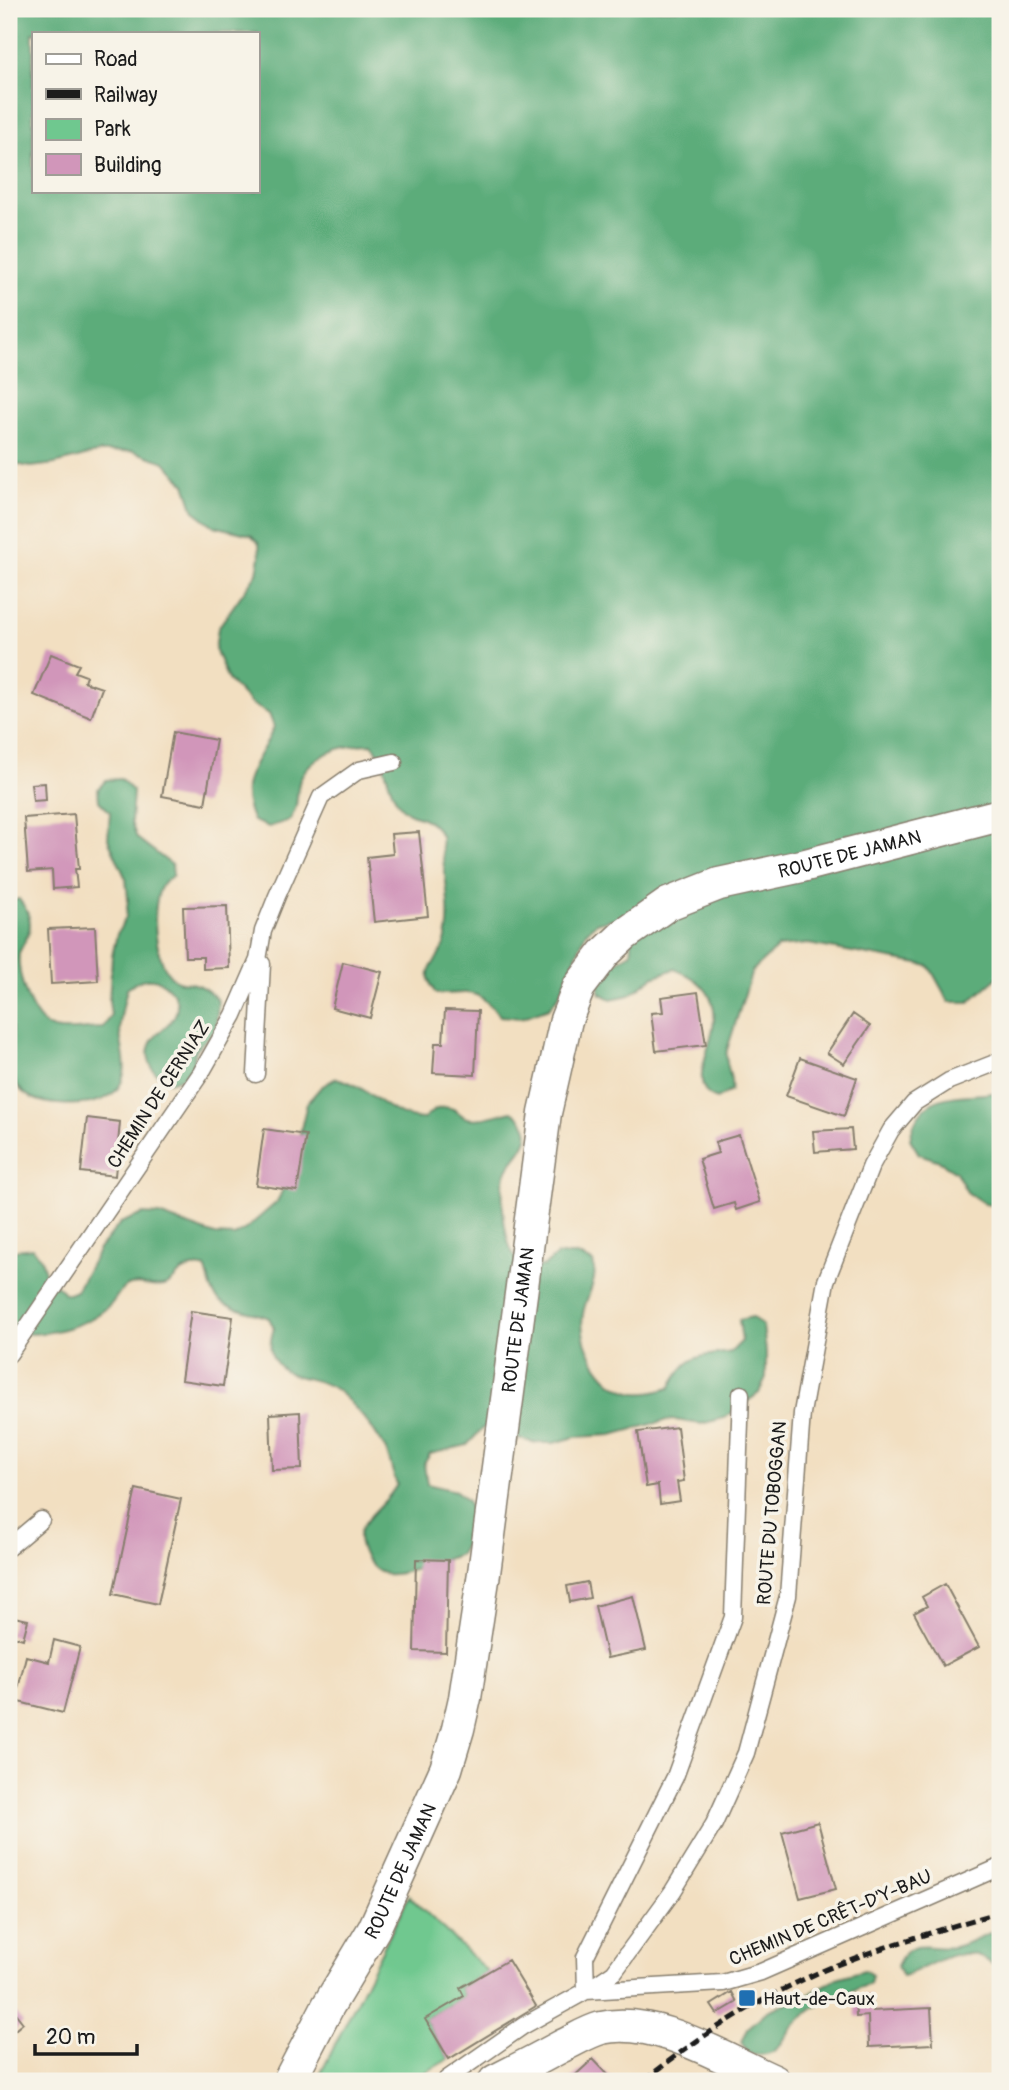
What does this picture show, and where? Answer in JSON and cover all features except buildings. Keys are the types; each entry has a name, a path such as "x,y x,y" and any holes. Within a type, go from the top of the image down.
{"street":[{"name":"ROUTE DE JAMAN","path":"289,2081 328,2006 374,1929 446,1769 458,1729 484,1573 545,1113 566,1020 579,987 605,953 624,934 668,904 719,884 802,866 1000,815"},
{"path":"495,2081 585,2034 614,2026 635,2026 678,2038 774,2081"}],"lane":[{"name":"CHEMIN DE CERNIAZ","path":"9,1354 201,1073 233,1015 258,960 263,931 272,907 321,797 359,770 394,762"},
{"path":"256,1074 262,964 258,960"},
{"name":"ROUTE DU TOBOGGAN","path":"586,1990 614,1972 673,1891 714,1824 746,1753 788,1596 802,1413 826,1281 871,1167 891,1130 914,1103 949,1081 1000,1061"},
{"path":"586,1990 584,1957 675,1777 733,1617 741,1394"},
{"path":"9,1547 41,1520"},
{"name":"CHEMIN DE CRÊT-D'Y-BAU","path":"447,2081 523,2026 586,1990 723,1983 761,1972 1000,1867"}],"green space":[{"path":"9,9 1000,9 1000,975 969,1002 949,1002 929,966 808,944 778,947 752,971 727,1050 731,1091 716,1099 707,1093 702,1082 714,1023 714,1008 708,993 694,979 674,969 653,977 630,995 611,999 600,993 598,979 631,953 632,944 621,924 611,919 596,923 586,932 559,996 549,1008 521,1018 500,1016 478,996 465,993 436,994 429,973 444,945 448,920 441,836 425,819 409,813 399,804 394,797 381,758 372,744 340,749 310,765 299,783 296,805 290,820 269,827 253,821 246,793 247,782 274,727 269,714 250,703 228,680 215,649 218,628 257,573 259,543 251,535 214,526 194,511 185,484 165,462 133,451 100,452 55,464 31,467 9,463"},
{"path":"121,779 133,791 131,822 137,838 172,865 173,876 164,882 159,891 155,916 157,944 165,968 173,978 202,987 218,1000 216,1030 195,1050 193,1066 184,1077 169,1082 162,1078 153,1070 148,1053 154,1038 171,1020 177,1006 171,991 163,983 144,979 127,988 120,1025 125,1069 115,1092 98,1101 68,1105 34,1099 19,1088 11,1066 9,902 19,899 29,918 30,928 20,952 20,973 27,997 39,1018 46,1025 60,1030 103,1028 111,1016 109,1001 112,956 117,934 126,917 128,899 126,879 108,839 110,812 99,801 98,789 106,780"},
{"path":"336,1078 349,1082 389,1108 411,1117 424,1119 445,1107 472,1119 512,1111 521,1119 526,1126 527,1138 507,1170 503,1189 504,1214 511,1249 518,1261 532,1269 544,1266 557,1255 577,1255 593,1262 593,1282 583,1314 584,1336 600,1370 617,1386 637,1393 670,1388 682,1369 694,1359 731,1352 742,1341 739,1320 752,1317 763,1326 766,1352 766,1377 759,1393 724,1418 701,1424 663,1421 612,1435 575,1437 554,1443 535,1443 520,1439 493,1426 483,1428 467,1445 430,1454 424,1464 427,1484 456,1491 467,1501 478,1523 460,1554 412,1571 386,1574 376,1570 367,1560 359,1538 364,1524 389,1497 397,1484 378,1437 335,1389 294,1375 280,1366 271,1352 274,1328 269,1318 224,1304 212,1291 205,1267 185,1270 169,1284 162,1286 136,1284 125,1287 101,1312 76,1325 35,1334 9,1332 9,1251 32,1248 41,1258 45,1273 64,1293 69,1294 76,1291 99,1249 120,1223 143,1214 159,1215 215,1235 234,1236 277,1202 291,1172 307,1103 321,1087"},
{"path":"1000,1092 1000,1206 985,1204 967,1192 956,1172 937,1160 919,1154 910,1139 915,1122 922,1111 932,1103 956,1096"},
{"path":"409,1896 488,1972 460,1988 464,1996 425,2019 449,2059 410,2081 317,2081"},
{"path":"1000,1930 1000,1968 979,1956 966,1954 947,1957 902,1976 897,1966 902,1956 915,1947 954,1947"},
{"path":"864,1970 872,1975 870,1984 811,2010 794,2025 774,2051 762,2055 748,2053 742,2042 748,2028 767,2011 813,1992 837,1978"}],"railway":[{"path":"644,2081 729,2020 798,1982 865,1954 1000,1912"}],"place":[{"name":"Haut-de-Caux","path":"747,1998"}]}
